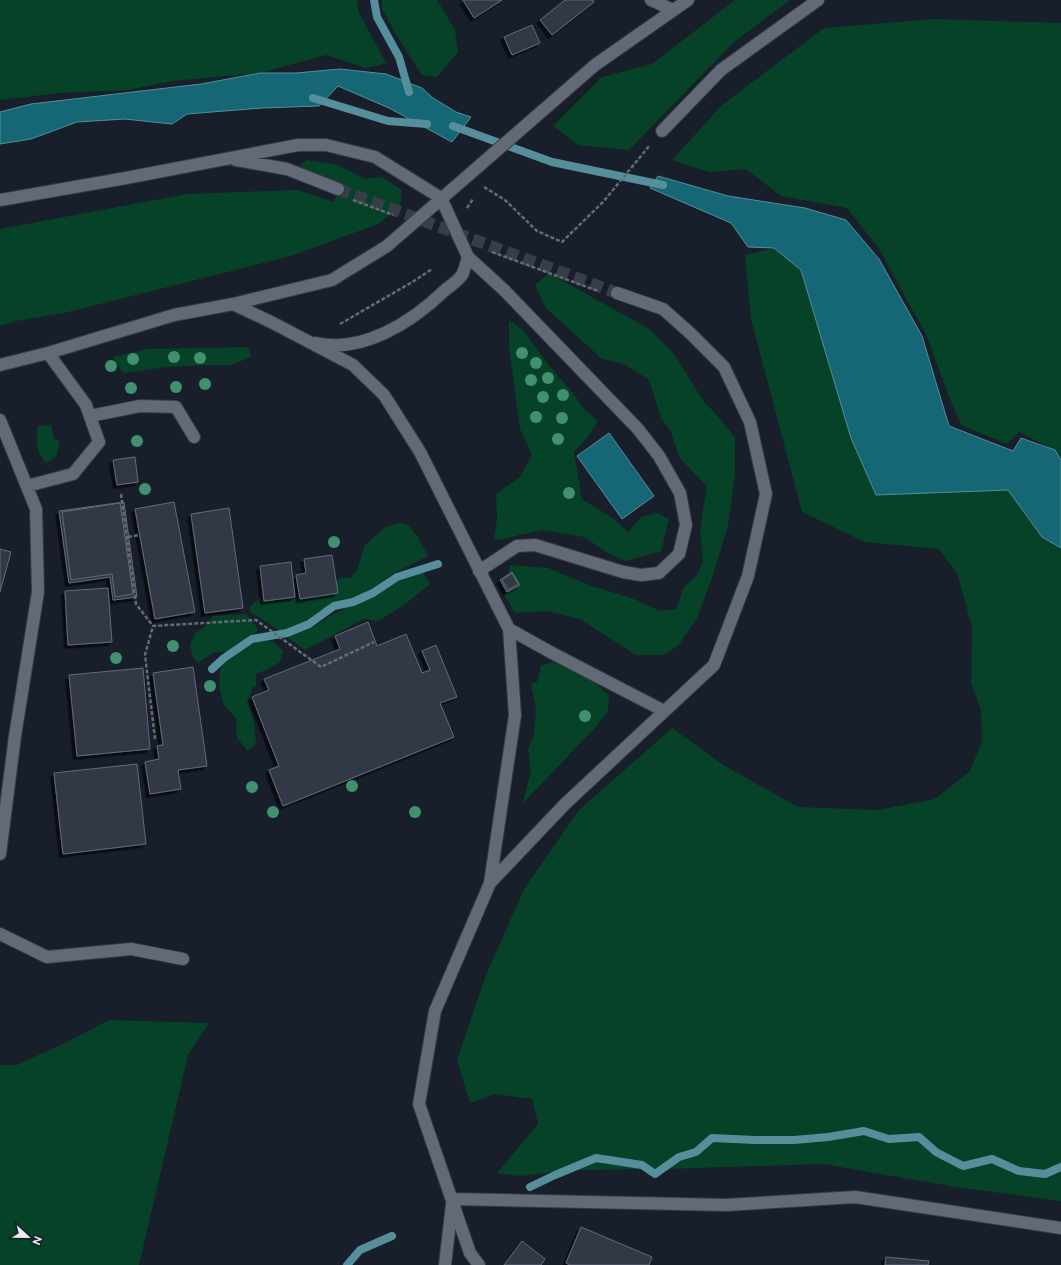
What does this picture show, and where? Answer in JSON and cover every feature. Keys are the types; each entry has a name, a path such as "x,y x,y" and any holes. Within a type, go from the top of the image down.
{"street":[{"path":"651,0 673,10"},
{"path":"0,365 48,353 174,315 233,304 332,280 388,246 441,198 471,174 595,65 688,0"},
{"path":"662,131 721,70 818,0"},
{"path":"0,200 126,178 298,145 326,145 375,156 441,198 468,257 504,290 638,429 659,456 680,493 686,525 679,554 659,573 641,575 623,572 535,545 517,546 479,571"},
{"path":"229,158 287,169 338,188"},
{"path":"302,339 325,345 347,345 387,333 430,305 462,276 468,257"},
{"path":"490,883 565,804 714,665 748,576 766,494 750,422 724,367 690,333 662,310 617,293"},
{"path":"233,304 353,365 384,395 420,452 509,629 515,715 490,883 435,1011 418,1104 470,1253 479,1265"},
{"path":"27,486 73,474 99,442 86,405 48,353"},
{"path":"90,416 140,406 176,407 194,437"},
{"path":"0,420 3,434 36,509 38,592 15,736 0,854"},
{"path":"509,629 664,711"},
{"path":"0,934 47,957 131,949 183,959"},
{"path":"452,1199 726,1205 855,1197 1061,1228"},
{"path":"445,1265 452,1199"}],"path":[{"path":"481,186 505,200 537,231 562,242 603,202 662,131"},
{"path":"465,210 473,198"},
{"path":"352,199 396,216"},
{"path":"488,250 601,292"},
{"path":"336,327 432,269"},
{"path":"121,494 136,604 153,626"},
{"path":"128,537 140,535"},
{"path":"153,626 256,620 321,667 374,642"},
{"path":"153,626 144,655 155,739"}],"green space":[{"path":"0,0 357,0 359,13 386,63 366,68 326,55 260,73 173,81 128,90 59,93 0,100"},
{"path":"382,0 437,0 455,30 458,52 437,77 422,75 395,33 382,9"},
{"path":"735,0 790,0 734,42 629,150 578,145 553,126 602,77 652,64"},
{"path":"934,19 1061,23 1061,460 1054,450 1019,432 1007,444 961,425 926,334 880,250 847,208 781,196 746,169 709,172 672,160 722,105 824,28"},
{"path":"307,160 338,165 365,179 382,177 402,190 400,207 378,224 291,256 64,313 16,321 0,326 0,229 187,194 298,190 334,202 341,184 299,166"},
{"path":"774,248 801,270 876,495 1008,490 1042,537 1061,548 1061,1201 962,1188 823,1164 665,1169 571,1170 519,1176 497,1173 538,1124 532,1099 495,1094 470,1103 457,1060 486,975 524,889 579,810 672,728 725,766 798,807 878,810 935,799 970,771 982,741 981,710 971,683 972,627 957,573 939,549 865,542 802,512 751,319 745,255"},
{"path":"549,273 651,330 674,354 704,402 735,437 735,474 728,526 712,578 697,618 678,646 663,655 636,655 580,619 547,611 515,613 504,595 510,565 548,568 592,586 634,599 660,611 676,609 684,587 698,574 703,560 700,532 707,487 679,457 671,432 661,418 649,380 624,364 602,359 546,308 535,285"},
{"path":"509,320 524,331 550,367 573,393 583,408 598,421 588,437 574,452 582,499 614,519 628,532 641,517 657,513 669,519 661,551 626,561 606,552 584,537 543,530 501,540 494,539 497,519 496,494 520,477 532,455 520,429 509,346"},
{"path":"248,347 251,357 231,365 167,367 123,373 113,357 147,349"},
{"path":"51,425 54,439 60,441 56,457 46,463 37,446 38,426"},
{"path":"400,523 407,524 418,537 428,556 392,574 372,590 357,598 335,603 292,629 281,632 250,612 250,607 260,598 311,600 341,578 350,578 357,570 365,545 385,527"},
{"path":"413,571 422,571 430,584 404,605 378,621 364,619 305,650 288,638 295,630 313,627 335,613 372,597"},
{"path":"246,614 259,630 238,645 226,651 214,652 198,663 193,657 190,645 195,633 205,627 213,616"},
{"path":"257,639 274,642 283,651 280,662 256,674 256,686 253,687 247,702 254,722 256,744 248,751 237,738 236,719 224,705 220,692 219,680 220,672 226,659 237,650"},
{"path":"552,662 589,678 609,695 608,711 593,730 523,803 531,771 528,749 534,734 536,709 531,684 537,682 541,666"},
{"path":"109,1020 209,1023 188,1055 139,1265 0,1265 0,1065 17,1065 71,1040"}],"water":[{"path":"340,69 386,74 422,88 433,98 456,112 471,117 452,142 389,108 338,86 319,106 262,108 187,114 172,124 125,119 77,122 31,139 0,144 0,112 31,104 201,84 260,73 296,73"},
{"path":"658,176 728,196 805,208 846,220 879,259 922,336 949,426 1013,451 1021,438 1055,450 1061,460 1061,548 1042,537 1008,490 876,495 851,438 801,270 774,248 748,247 731,223 650,188"},
{"path":"609,433 654,496 622,519 577,456"}],"building":[{"path":"463,0 502,0 474,18"},
{"path":"565,0 593,0 594,2 552,35 540,20"},
{"path":"532,25 540,43 512,55 504,37"},
{"path":"135,457 138,482 117,485 113,460"},
{"path":"124,502 137,597 113,600 110,577 69,583 59,511"},
{"path":"174,502 195,612 155,619 135,509"},
{"path":"120,503 133,594 115,597 112,574 71,580 62,512"},
{"path":"229,508 243,608 205,613 191,514"},
{"path":"0,549 11,552 0,592"},
{"path":"332,555 338,593 300,599 296,575 306,573 304,559"},
{"path":"291,562 295,597 264,601 260,566"},
{"path":"512,572 520,585 507,592 500,580"},
{"path":"512,573 518,584 508,590 502,580"},
{"path":"108,588 112,642 68,645 65,591"},
{"path":"368,622 377,646 406,634 422,673 430,670 422,651 436,645 457,697 440,703 454,737 283,806 269,770 279,766 252,697 269,690 264,679 340,649 335,636"},
{"path":"193,667 207,766 178,770 181,789 150,794 145,762 159,759 157,746 163,745 153,673"},
{"path":"143,668 150,749 77,756 69,675"},
{"path":"137,764 146,844 63,854 54,773"},
{"path":"581,1227 652,1257 649,1265 570,1265 566,1263"},
{"path":"522,1241 545,1259 541,1265 504,1265"},
{"path":"886,1257 929,1261 928,1265 885,1265"}],"waterway":[{"path":"374,0 377,17 399,57 409,92"},
{"path":"313,98 388,121 427,124"},
{"path":"453,126 552,162 663,185"},
{"path":"212,669 224,658 252,639 287,633 309,624 334,606 353,602 373,593 397,577 438,564"},
{"path":"530,1187 596,1158 642,1165 655,1174 679,1157 696,1152 712,1138 794,1140 828,1137 864,1131 889,1139 919,1137 936,1152 963,1166 992,1159 1019,1171 1045,1174 1061,1167"},
{"path":"347,1265 360,1250 392,1236"}],"tunnel":[{"path":"338,189 617,293"}]}
